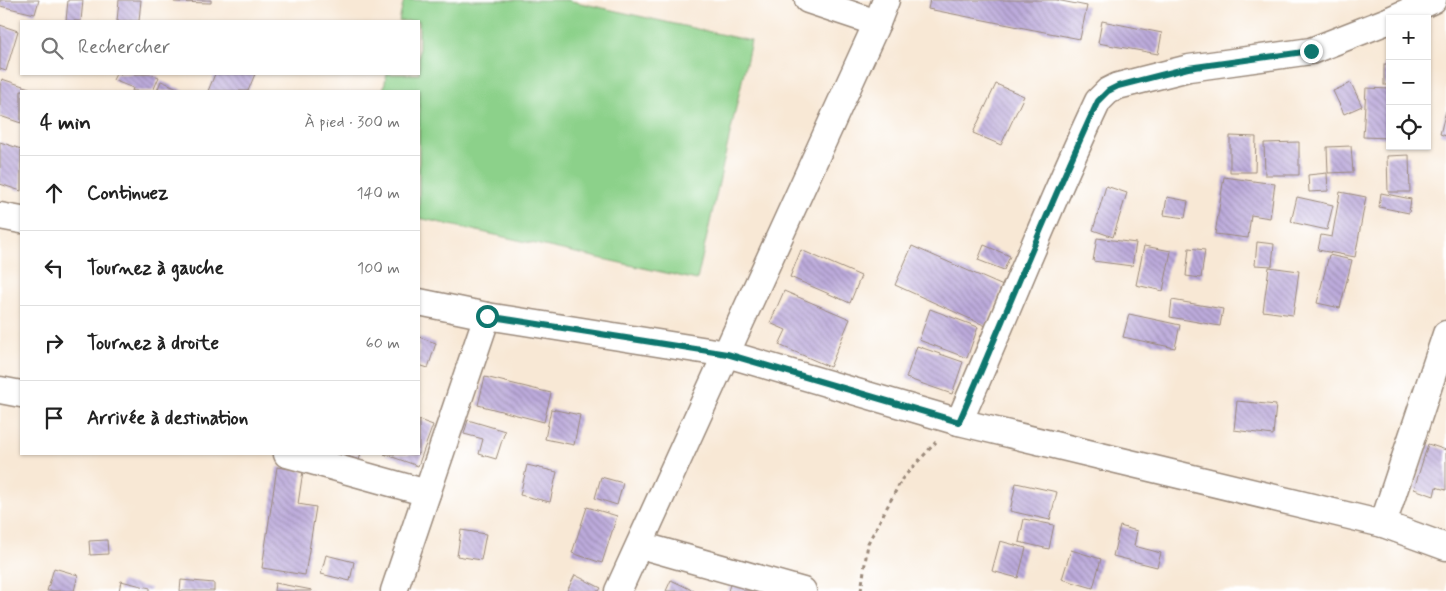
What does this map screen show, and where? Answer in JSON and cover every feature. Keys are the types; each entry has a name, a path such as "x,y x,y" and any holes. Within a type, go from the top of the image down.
{"street":[{"path":"618,591 882,12 808,0"},
{"path":"1400,15 1433,0"},
{"path":"959,422 1015,295 1058,187 1098,101 1108,91 1118,86 1188,68 1311,51 1386,21"},
{"path":"0,216 20,220"},
{"path":"420,302 487,316 727,354 959,422 1384,524 1446,547"},
{"path":"394,591 487,316"},
{"path":"1384,524 1446,334"},
{"path":"0,390 20,394"},
{"path":"291,455 427,493"},
{"path":"640,545 803,591"}],"path":[{"path":"861,591 868,543 902,479 926,450 959,422"}],"green space":[{"path":"404,0 567,0 751,41 697,280 420,218 420,90 383,90 387,75 420,75 420,20 399,20"}],"building":[{"path":"0,0 39,0 35,14 0,6"},
{"path":"68,0 83,0 81,20 66,20"},
{"path":"119,0 141,0 139,20 117,20"},
{"path":"175,0 211,0 211,3 174,2"},
{"path":"930,0 1056,0 1087,6 1080,39 928,9"},
{"path":"1102,21 1162,33 1158,54 1098,43"},
{"path":"0,25 18,31 6,71 0,69"},
{"path":"1384,64 1386,64 1386,85 1384,85"},
{"path":"116,75 153,75 159,77 153,90 132,90 133,88 113,80"},
{"path":"215,75 255,75 248,90 208,90"},
{"path":"2,79 35,90 20,90 20,123 0,116 0,86"},
{"path":"161,81 183,90 157,90"},
{"path":"1351,83 1362,106 1344,114 1333,91"},
{"path":"996,84 1024,96 1001,145 973,133"},
{"path":"1366,88 1386,89 1386,138 1363,137"},
{"path":"1446,111 1446,136 1440,134"},
{"path":"1230,136 1256,137 1255,172 1230,172"},
{"path":"0,142 20,149 20,191 0,184"},
{"path":"1299,142 1299,175 1265,175 1264,143"},
{"path":"1351,146 1353,172 1328,173 1327,147"},
{"path":"1409,155 1410,192 1388,192 1387,156"},
{"path":"1327,173 1328,191 1309,192 1308,175"},
{"path":"1224,177 1275,184 1270,218 1251,215 1248,238 1215,234"},
{"path":"1106,186 1127,193 1113,237 1093,230"},
{"path":"1340,192 1366,197 1355,257 1318,250 1321,235 1332,237"},
{"path":"1381,193 1411,199 1409,213 1379,207"},
{"path":"1167,197 1188,201 1185,218 1164,215"},
{"path":"1297,197 1333,205 1327,230 1291,222"},
{"path":"1097,238 1136,243 1132,266 1093,261"},
{"path":"1257,242 1274,244 1272,266 1255,265"},
{"path":"984,245 1010,256 1004,270 978,260"},
{"path":"912,246 1003,286 986,326 895,285"},
{"path":"1144,246 1171,251 1163,291 1136,285"},
{"path":"1189,248 1205,250 1201,278 1186,276"},
{"path":"801,250 861,276 850,303 790,277"},
{"path":"1329,255 1352,260 1340,308 1317,303"},
{"path":"1269,267 1299,271 1293,315 1263,311"},
{"path":"784,291 850,319 830,367 779,345 786,330 770,323"},
{"path":"1172,300 1223,309 1220,326 1170,317"},
{"path":"930,309 978,327 967,358 919,340"},
{"path":"1129,314 1180,325 1175,348 1123,337"},
{"path":"420,337 436,343 428,368 420,365"},
{"path":"917,346 963,362 952,394 906,378"},
{"path":"485,377 551,393 544,422 478,405"},
{"path":"1237,401 1276,405 1273,435 1234,430"},
{"path":"551,409 580,415 574,445 545,439"},
{"path":"420,420 433,425 418,466 387,455 420,455"},
{"path":"468,420 505,431 496,459 479,454 483,439 464,434"},
{"path":"1428,444 1446,450 1446,490 1436,487 1434,496 1414,489"},
{"path":"343,455 361,455 359,460"},
{"path":"527,465 557,472 550,502 520,495"},
{"path":"277,467 303,471 298,504 316,507 305,575 262,568"},
{"path":"601,477 623,483 617,505 595,498"},
{"path":"1016,483 1057,492 1050,520 1010,511"},
{"path":"587,507 617,516 602,563 572,553"},
{"path":"1024,519 1054,525 1049,549 1019,542"},
{"path":"1120,526 1137,531 1134,546 1161,553 1157,567 1113,556"},
{"path":"461,530 486,534 481,560 457,556"},
{"path":"107,540 108,554 90,555 89,541"},
{"path":"1000,541 1026,548 1018,578 992,571"},
{"path":"1071,550 1101,559 1093,588 1062,579"},
{"path":"326,555 354,562 350,581 321,574"},
{"path":"54,568 78,575 74,591 47,591"},
{"path":"575,575 601,588 599,591 567,591"},
{"path":"181,580 214,583 214,591 180,591"},
{"path":"671,580 694,591 666,591"},
{"path":"121,581 150,588 150,591 119,591"},
{"path":"731,581 771,591 728,591"},
{"path":"275,583 312,590 312,591 274,591"}],"route":[{"path":"487,316 727,354 959,422 1015,295 1058,187 1098,101 1108,91 1118,86 1188,68 1311,51"}]}
